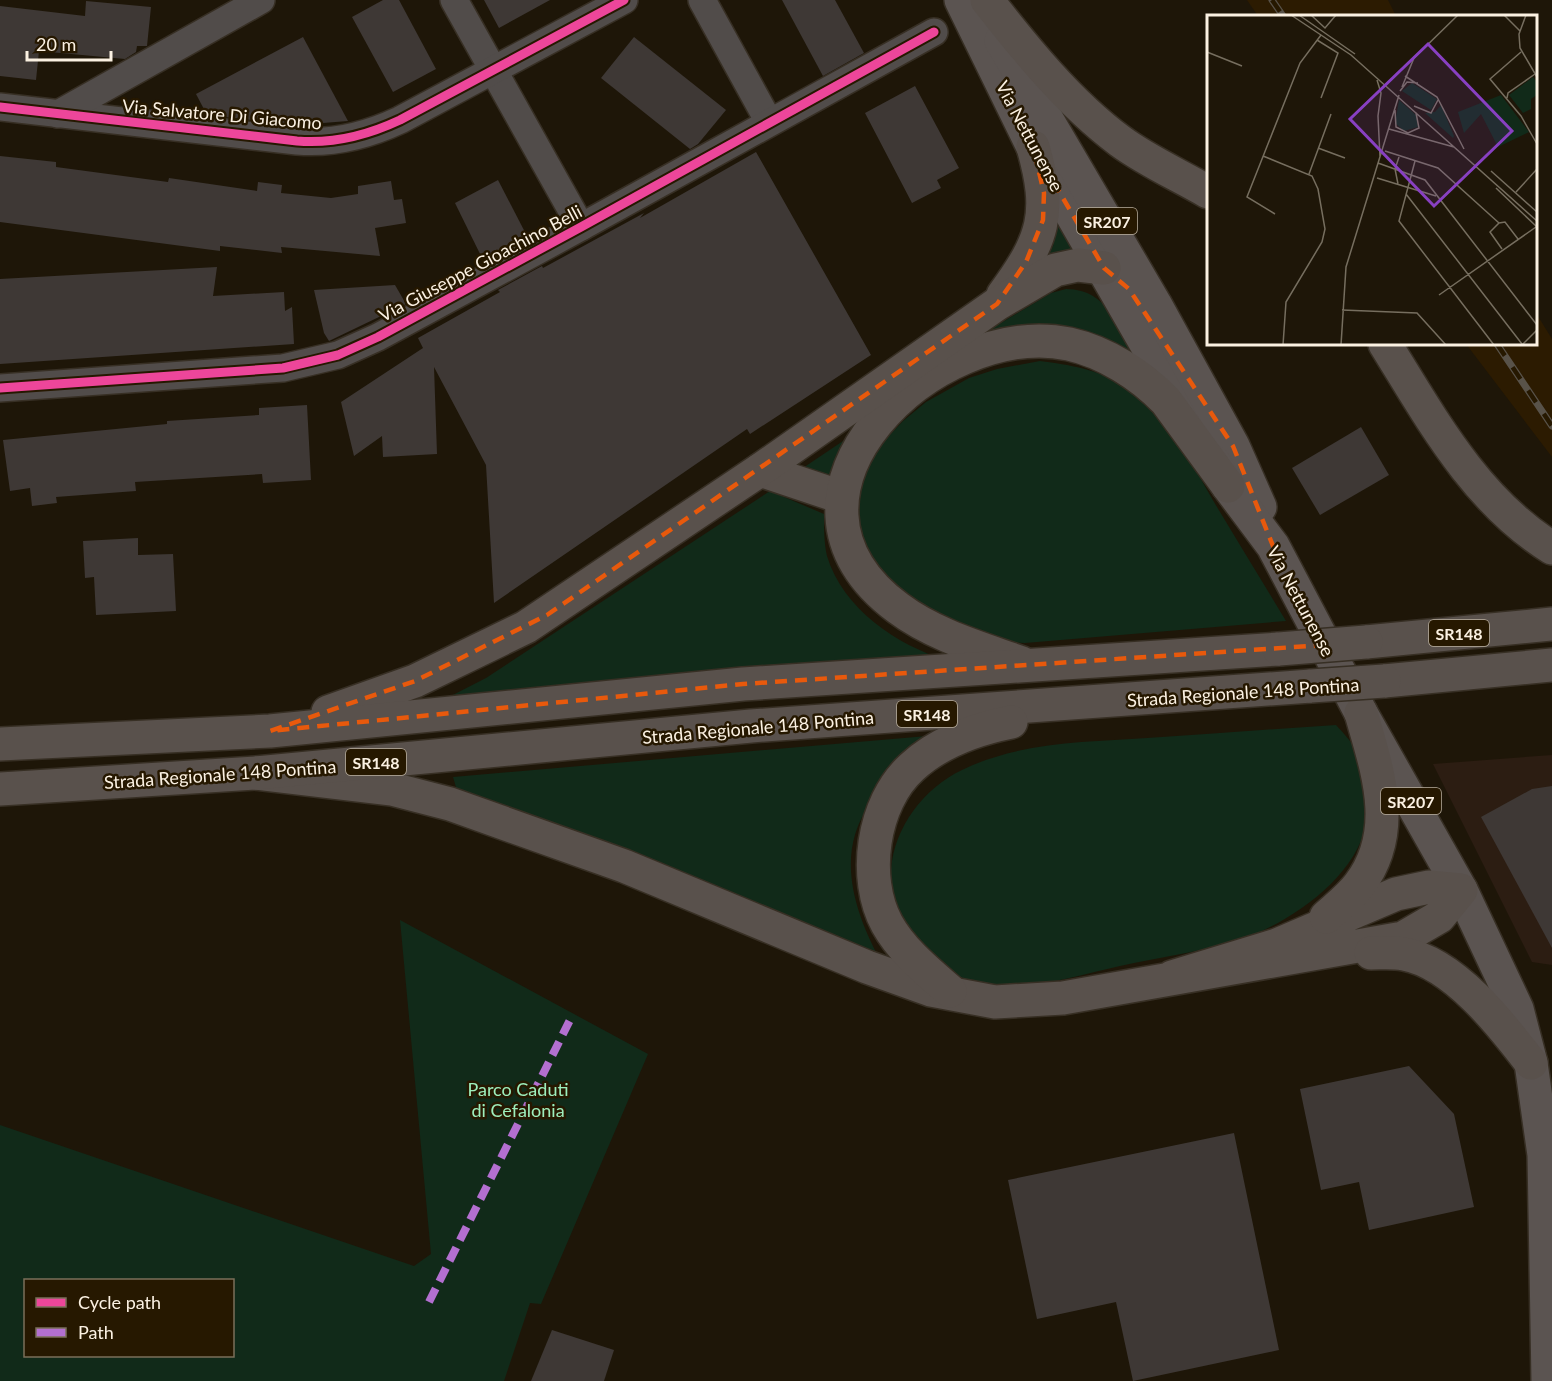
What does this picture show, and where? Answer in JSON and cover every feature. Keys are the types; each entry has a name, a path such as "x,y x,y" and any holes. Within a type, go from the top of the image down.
{"highway":[{"path":"987,0 1018,38 1095,120 1130,147 1207,191"},
{"path":"997,304 1026,262 1042,220 1044,193 1033,147"},
{"path":"270,731 385,693 498,643 547,615 760,470 997,304 1055,270 1078,265 1104,268"},
{"path":"1035,667 944,634 911,617 885,598 863,573 849,547 840,523 841,496 849,466 868,434 887,412 916,388 972,355 997,347 1036,342 1069,344 1090,350 1139,377 1166,401 1228,486"},
{"path":"1386,345 1439,431 1479,484 1512,518 1552,548"},
{"path":"760,470 841,496"},
{"name":"SR148","path":"0,744 270,731 743,684 1035,667 1280,649 1552,624"},
{"name":"Strada Regionale 148 Pontina","path":"0,789 256,773 751,726 1384,681 1552,665"},
{"path":"955,996 904,949 888,926 881,909 874,874 874,849 890,795 910,768 937,748 958,738 1006,722 1102,702"},
{"path":"1172,977 1278,942 1323,921 1359,884 1375,852 1384,816 1381,783 1361,712"},
{"path":"256,773 392,789 460,807 624,866 905,982 955,996 995,1002 1040,1000 1333,952 1403,938 1417,932 1439,917 1461,890"},
{"path":"1172,977 1276,945 1396,894 1429,887 1461,890"},
{"path":"1333,952 1405,954 1438,970 1493,1014 1531,1063"}],"main road":[{"name":"Via Nettunense","path":"961,0 1033,147 1228,486 1273,546 1361,712 1461,890 1507,984 1517,1009 1531,1063 1545,1170 1548,1381"},
{"name":"SR207","path":"975,0 1022,73 1138,274 1233,446 1256,498 1273,546"},
{"path":"1104,268 1119,278 1129,289 1233,446"}],"street":[{"path":"58,114 261,0"},
{"path":"454,0 581,227"},
{"name":"Via Salvatore Di Giacomo","path":"0,107 297,141 329,141 388,126 624,0"},
{"path":"702,0 769,122"},
{"name":"Via Giuseppe Gioachino Belli","path":"0,388 283,368 324,360 378,337 934,32"}],"highlighted area":[{"path":"1033,147 1104,268 1129,289 1233,446 1273,546 1325,645 743,684 270,731 415,681 547,615 997,304 1026,262 1043,220 1044,193"}],"shaded area":[{"path":"1247,0 1388,0 1396,15 1257,15"},
{"path":"1537,315 1552,339 1552,457 1467,345 1537,345"},
{"path":"1552,755 1552,965 1532,962 1433,764"}],"green space":[{"path":"1058,215 1081,255 1043,266 1053,246"},
{"path":"1066,289 1081,291 1104,305 1121,328 1141,367 974,339 1051,293"},
{"path":"1040,361 1073,366 1103,375 1123,385 1153,409 1188,457 1286,621 1025,643 1002,642 907,606 857,535 862,476 884,441 926,402 969,378 997,369"},
{"path":"849,437 829,481 794,474"},
{"path":"770,491 824,514 827,556 845,592 859,608 874,622 909,645 946,660 443,700 486,678"},
{"path":"1336,725 1352,744 1363,767 1366,825 1359,845 1347,865 1332,883 1314,899 1274,925 1253,935 1205,949 1051,982 998,986 981,984 959,977 928,955 900,922 893,900 891,877 893,854 898,839 913,811 924,798 935,787 962,770 1006,754 1053,745"},
{"path":"939,735 877,795 860,822 853,841 851,860 855,899 877,954 458,794 453,777"},
{"name":"Parco Caduti di Cefalonia","path":"400,920 648,1054 541,1304 530,1303 504,1381 0,1381 0,1125 414,1266 431,1254"}],"building":[{"path":"383,0 399,0 436,69 393,92 352,17"},
{"path":"484,0 550,0 499,28"},
{"path":"782,0 835,0 864,53 823,76"},
{"path":"86,1 151,7 147,46 137,46 136,52 125,59 39,51 36,80 0,76 0,6 85,16"},
{"path":"303,37 348,121 298,125 207,115 196,94"},
{"path":"634,37 726,110 698,144 690,149 601,78"},
{"path":"915,86 959,168 937,180 941,188 912,203 865,113"},
{"path":"756,152 871,355 750,434 747,429 494,603 486,465 434,367 437,454 383,457 382,436 354,456 341,402 423,348 418,338 500,292 498,290 644,213 640,218"},
{"path":"0,156 56,162 56,167 168,182 169,178 257,191 258,182 282,185 281,193 331,198 358,194 358,186 391,181 394,200 402,199 406,223 375,228 380,256 281,247 282,253 220,246 220,251 0,222"},
{"path":"498,180 528,238 484,262 455,203"},
{"path":"217,267 213,296 284,292 285,311 292,307 294,344 0,364 0,279"},
{"path":"395,285 406,304 329,341 324,333 314,290"},
{"path":"307,405 311,480 263,483 262,474 135,482 136,491 56,497 57,503 32,506 30,488 10,491 3,440 167,424 167,421 259,415 259,408"},
{"path":"1361,427 1389,475 1320,515 1292,468"},
{"path":"138,538 138,555 173,554 176,611 96,615 94,577 85,578 83,541"},
{"path":"1552,786 1552,948 1481,817 1532,789"},
{"path":"1409,1066 1454,1114 1474,1207 1369,1230 1359,1182 1321,1190 1300,1089"},
{"path":"1234,1133 1279,1350 1133,1381 1116,1302 1037,1319 1008,1180"},
{"path":"552,1330 614,1350 604,1381 531,1381"}],"railway":[{"path":"1272,0 1282,15"},
{"path":"1498,345 1552,426"}],"marked path":[{"path":"429,1302 572,1016"}],"cycle path":[{"path":"0,107 297,141 337,140 363,134 400,120 624,0"},
{"path":"0,388 283,368 338,355 378,337 581,227 934,32"}]}
